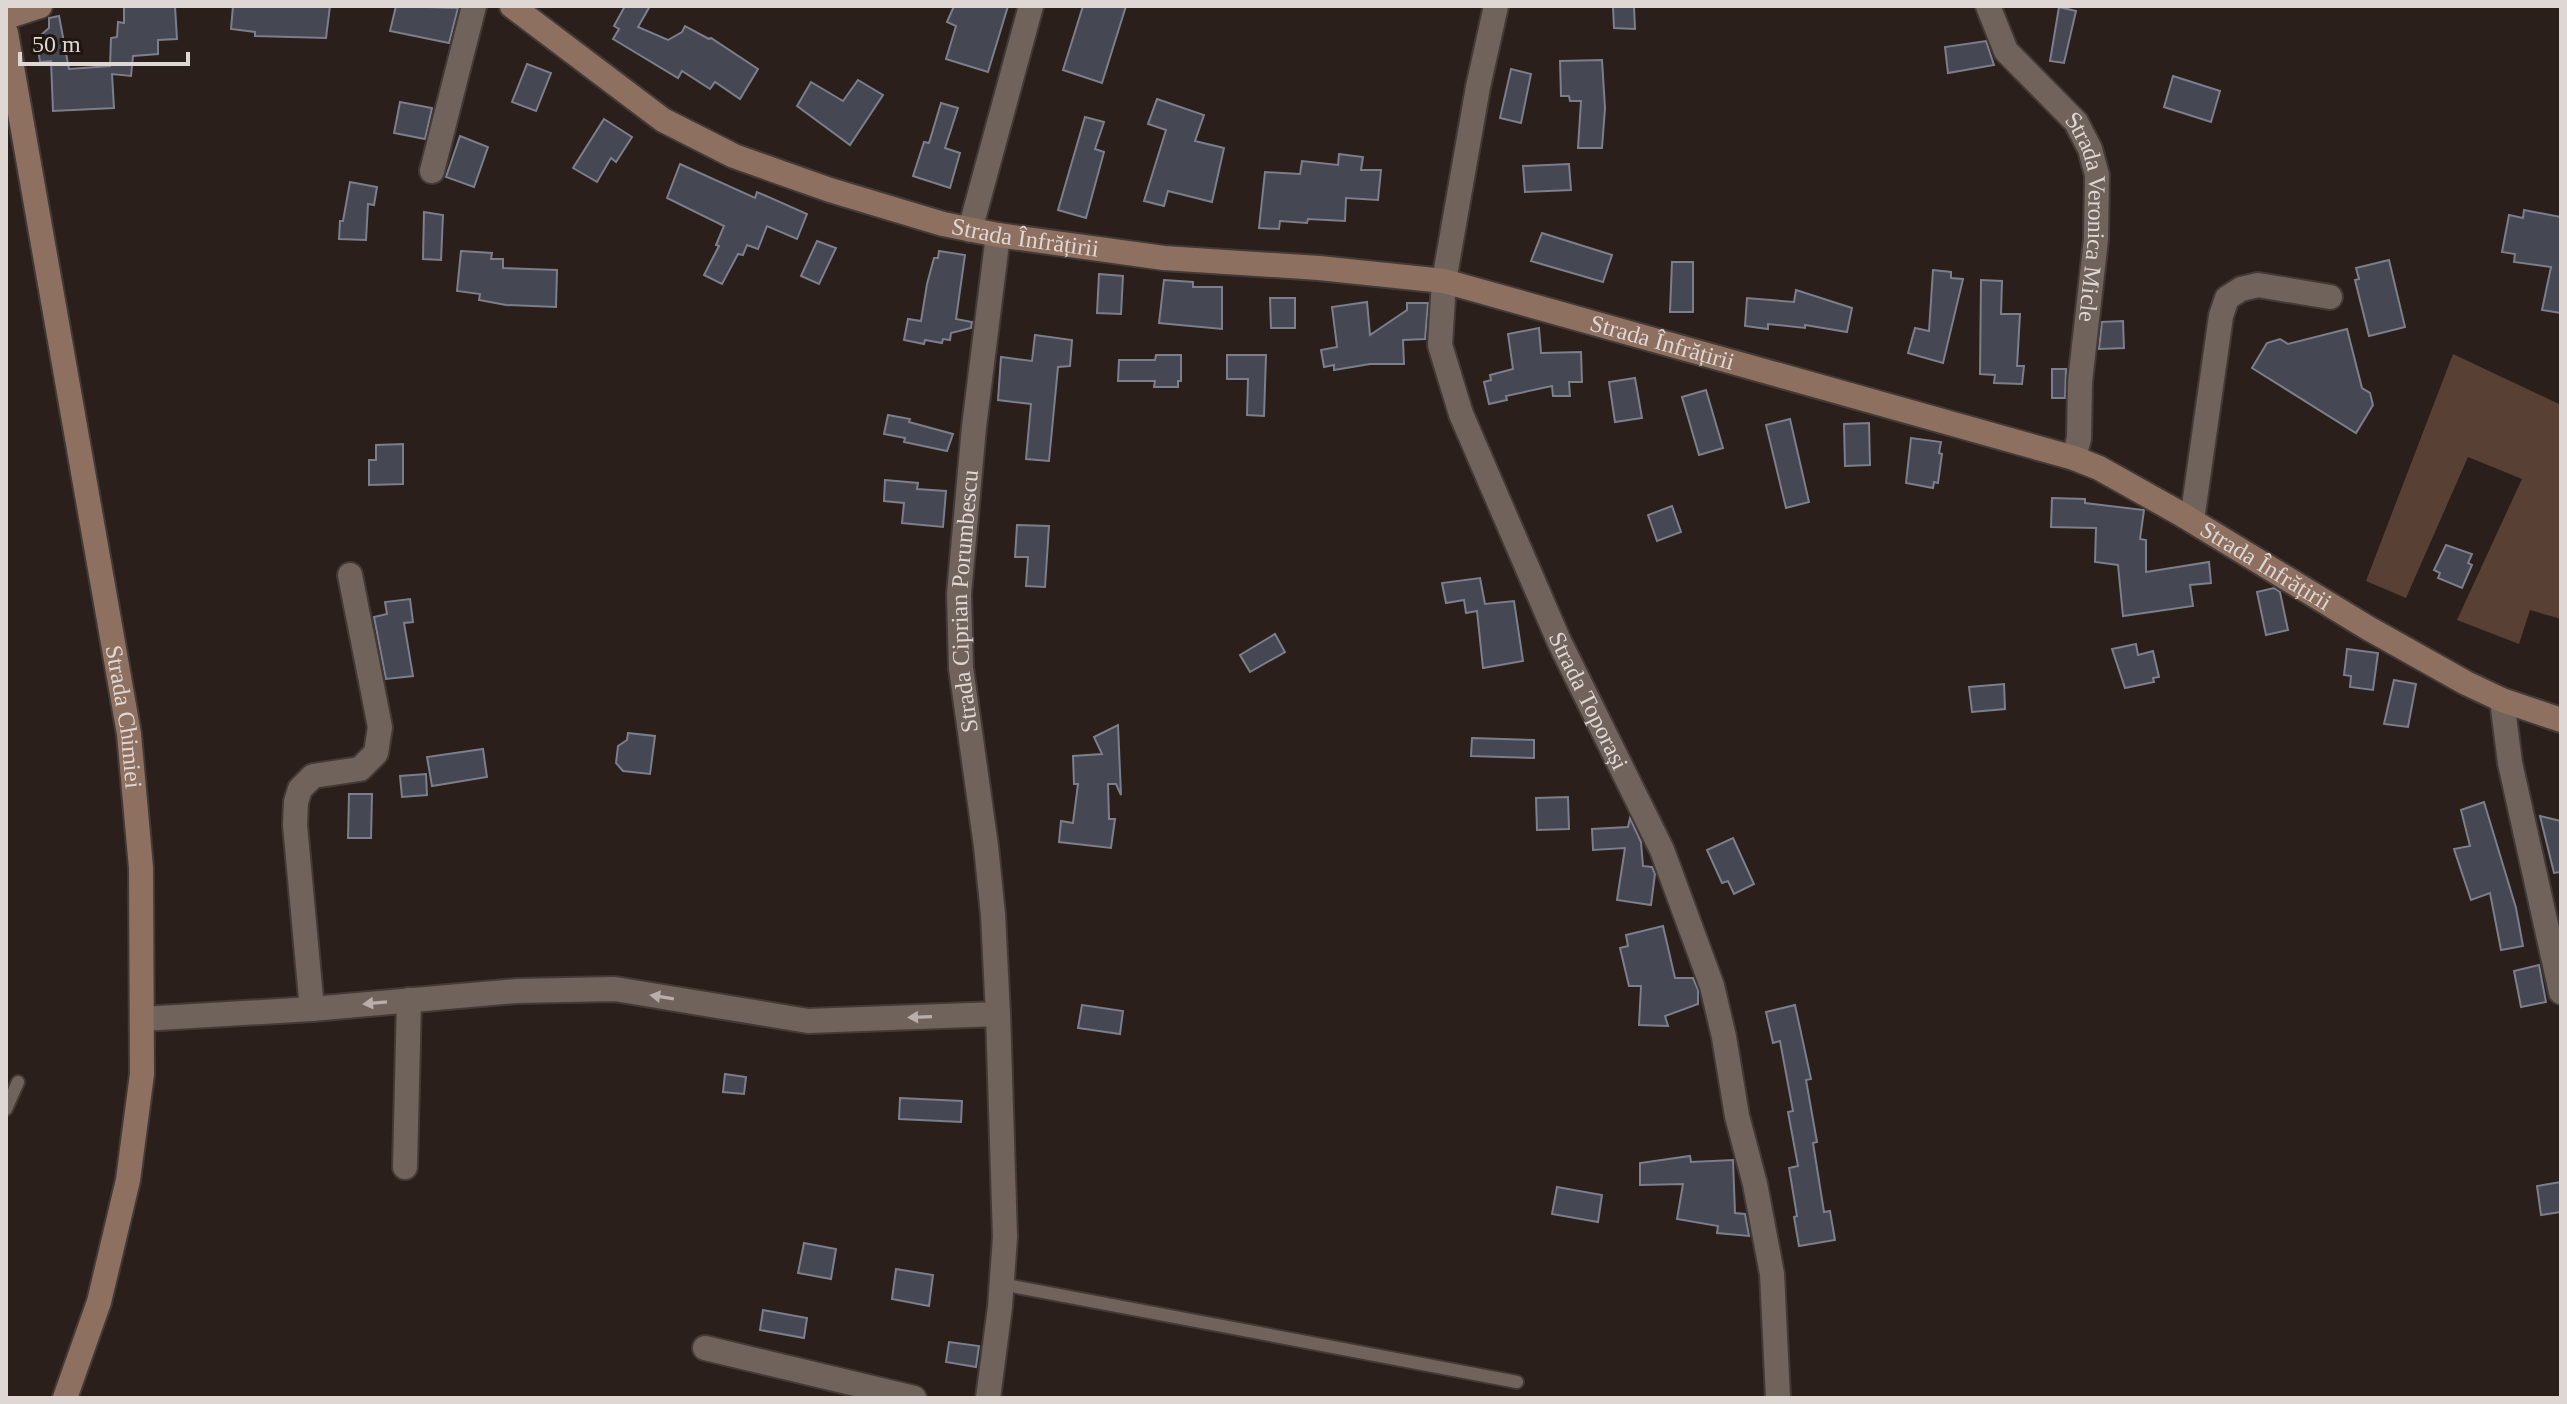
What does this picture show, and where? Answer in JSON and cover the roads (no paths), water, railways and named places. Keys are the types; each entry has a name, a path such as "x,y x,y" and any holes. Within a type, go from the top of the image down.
{"main road":[{"path":"6,17 40,6"},
{"name":"Strada Înfrățirii","path":"512,6 663,120 734,156 830,190 970,230 998,235 1164,258 1319,268 1444,281 2074,458 2099,468 2192,520 2368,628 2466,683 2502,700 2561,720"},
{"name":"Strada Chimiei","path":"6,33 129,734 141,868 142,1074 128,1180 99,1302 65,1398"}],"street":[{"path":"432,171 474,6"},
{"path":"970,230 1031,6"},
{"name":"Strada Toporași","path":"1496,6 1478,87 1444,281 1440,345 1461,414 1559,641 1662,850 1712,986 1772,1274 1778,1398"},
{"name":"Strada Veronica Micle","path":"1988,6 2006,51 2076,122 2090,149 2097,175 2096,239 2080,382 2079,438 2074,458"},
{"name":"Strada Ciprian Porumbescu","path":"988,1398 1005,1237 998,1014 986,846 961,668 959,594 974,427 998,235"},
{"path":"2192,520 2221,316 2227,298 2241,289 2258,285 2330,297"},
{"path":"312,1009 295,825 296,802 300,789 313,776 360,769 376,753 380,727 350,575"},
{"path":"2502,700 2510,763 2551,907 2561,992"},
{"path":"142,1019 312,1009 516,991 615,989 808,1021 998,1014"},
{"path":"405,1167 409,1000"},
{"path":"705,1348 914,1398"}],"lane":[{"path":"6,1109 18,1082"},
{"path":"1001,1284 1517,1382"}]}
